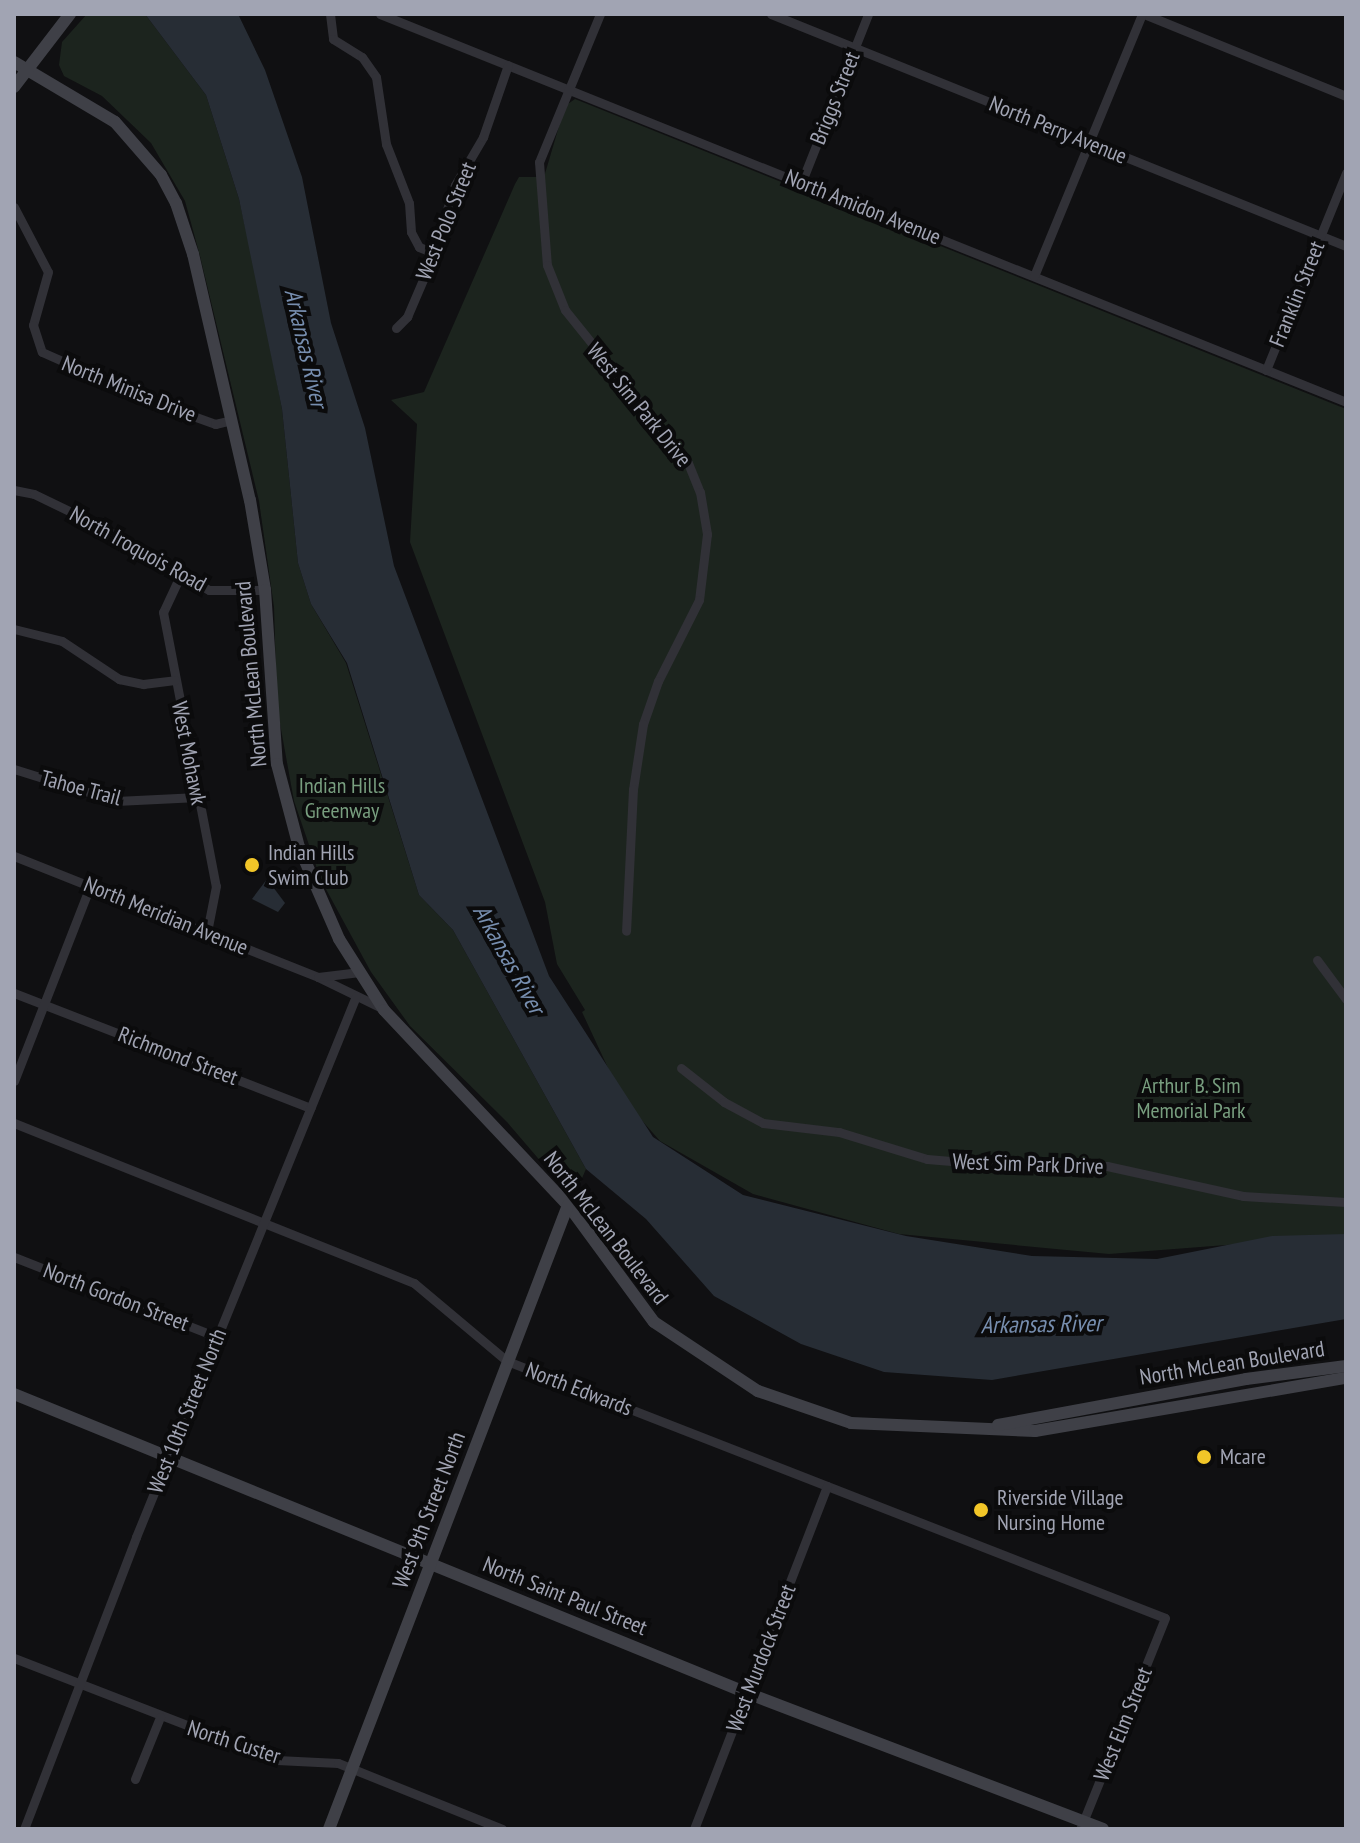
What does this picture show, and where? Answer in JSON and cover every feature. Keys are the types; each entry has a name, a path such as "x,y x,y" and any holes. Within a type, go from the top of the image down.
{"main road":[{"path":"14,87 70,14"},
{"name":"North McLean Boulevard","path":"14,62 115,122 161,175 193,254 232,420 265,590 270,698 287,804 312,880 360,972 384,1010 568,1205 654,1322 758,1391 851,1423 1035,1431 1346,1378"},
{"name":"West 9th Street North","path":"329,1829 568,1205"},
{"name":"North McLean Boulevard","path":"984,1429 1065,1410 1346,1366"},
{"name":"North Saint Paul Street","path":"14,1394 747,1693 1082,1825 1103,1829"}],"street":[{"path":"330,14 333,39 362,57 376,77 386,144 409,203 411,232 419,247 434,253"},
{"name":"North Amidon Avenue","path":"380,14 1346,402"},
{"path":"567,89 600,14"},
{"name":"North Perry Avenue","path":"771,14 1346,246"},
{"name":"Briggs Street","path":"802,181 868,14"},
{"path":"1034,276 1143,14 1346,96"},
{"name":"West Polo Street","path":"396,328 407,317 434,253 455,185 483,137 508,65"},
{"name":"West Sim Park Drive","path":"567,89 539,162 547,265 565,310 677,446 700,492 707,534 699,600 658,681 643,724 633,789 626,931"},
{"name":"Franklin Street","path":"1266,370 1346,173"},
{"name":"North Minisa Drive","path":"14,207 48,272 33,325 42,352 157,403 215,424 232,420"},
{"name":"North Iroquois Road","path":"14,490 34,494 96,524 180,576 221,594 265,590"},
{"name":"West Mohawk","path":"180,576 163,612 216,886 207,932"},
{"path":"14,629 62,641 119,679 143,684 175,680"},
{"name":"Tahoe Trail","path":"14,769 116,801 198,797"},
{"name":"North Meridian Avenue","path":"14,856 318,977 384,1010"},
{"path":"14,1081 90,886"},
{"path":"1317,960 1346,999"},
{"name":"North Meridian Avenue","path":"318,977 360,972"},
{"name":"Richmond Street","path":"14,993 311,1108"},
{"name":"West 10th Street North","path":"24,1829 169,1455 356,996"},
{"name":"West Sim Park Drive","path":"681,1068 724,1102 763,1123 839,1132 927,1159 1035,1168 1107,1166 1243,1196 1346,1202"},
{"name":"North Edwards","path":"14,1123 414,1283 507,1361 1165,1618"},
{"name":"North Gordon Street","path":"14,1257 217,1337"},
{"name":"West Murdock Street","path":"694,1829 827,1486"},
{"name":"West Elm Street","path":"1082,1825 1165,1618"},
{"name":"North Custer","path":"14,1658 277,1760 311,1759 352,1769 502,1829"},
{"path":"135,1779 160,1717"}],"green space":[{"name":"Indian Hills Greenway","path":"87,14 145,14 206,95 239,199 260,294 282,409 298,563 311,604 346,663 419,895 453,930 586,1169 573,1199 507,1122 410,1026 371,972 321,880 294,801 277,707 274,607 259,501 200,256 185,201 151,143 102,96 64,76 59,65 62,42"},
{"name":"Arthur B. Sim Memorial Park","path":"575,99 1346,409 1346,1236 1109,1254 899,1234 753,1194 660,1141 622,1098 582,1012 585,1010 557,964 545,902 410,542 417,424 391,400 424,392 515,184 519,177 544,177 565,106"}],"water":[{"name":"Arkansas River","path":"145,14 238,14 265,70 302,177 331,323 365,428 394,566 549,976 653,1137 743,1195 906,1236 1032,1256 1157,1259 1272,1236 1346,1234 1346,1319 992,1380 884,1372 801,1344 714,1296 646,1219 586,1169 453,930 419,895 347,663 311,604 298,563 282,409 239,199 206,95"},
{"path":"267,879 285,903 278,912 252,899"}],"place":[{"name":"Indian Hills Swim Club","path":"252,865"},
{"name":"Mcare","path":"1204,1457"},
{"name":"Riverside Village Nursing Home","path":"981,1510"}]}
